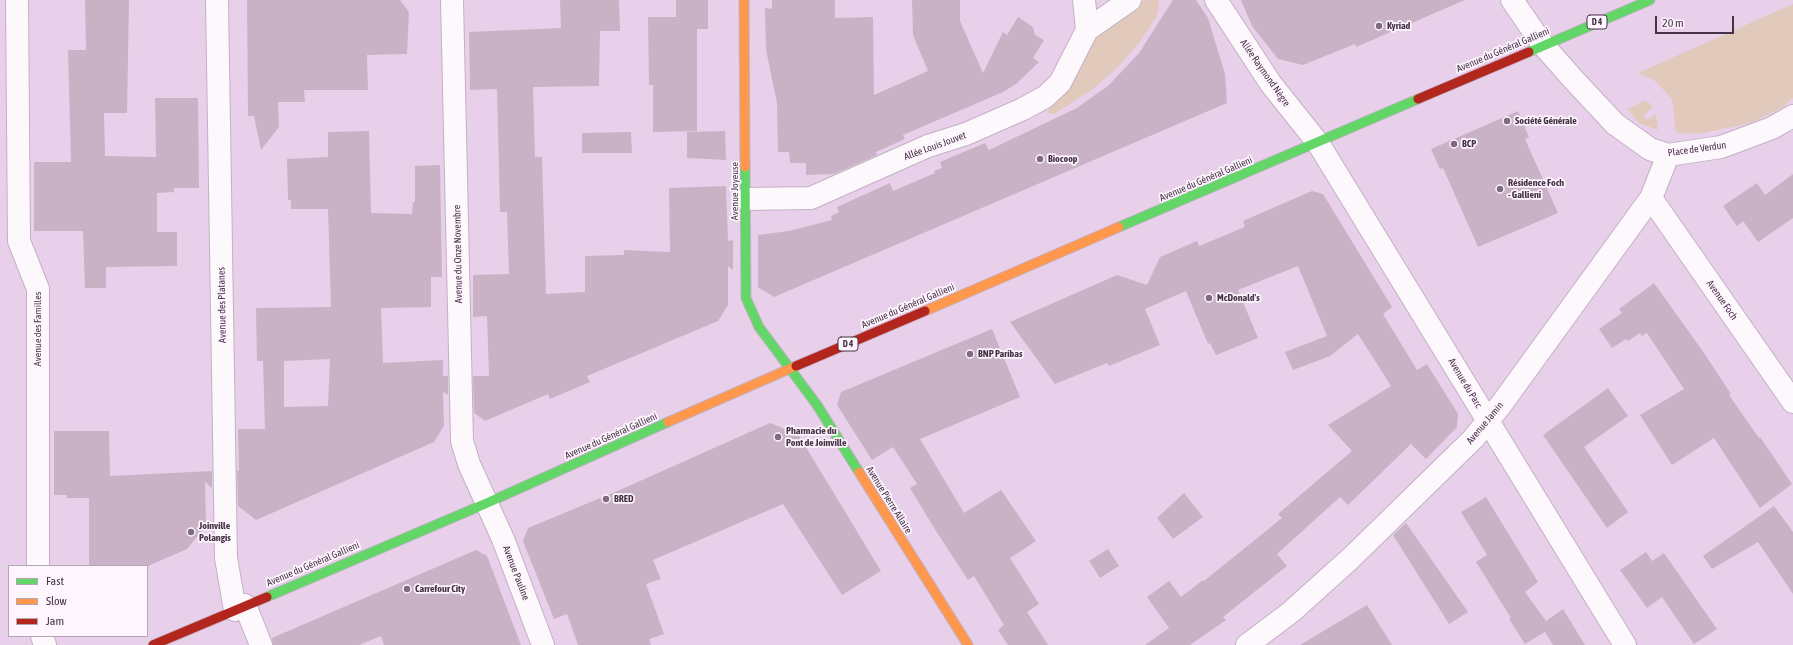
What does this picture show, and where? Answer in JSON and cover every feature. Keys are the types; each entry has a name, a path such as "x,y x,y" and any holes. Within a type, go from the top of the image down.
{"main road":[{"name":"Avenue Joyeuse","path":"744,0 746,298 759,327 789,369"},
{"name":"Avenue du Général Gallieni","path":"153,645 487,503 789,369 1650,0"},
{"name":"Avenue Pierre Allaire","path":"789,369 817,406 968,645"}],"street":[{"name":"Avenue des Familles","path":"17,0 19,241 38,288 38,565"},
{"name":"Avenue des Platanes","path":"217,0 226,558 240,607 261,645"},
{"name":"Avenue du Onze Novembre","path":"452,0 462,441 469,464 487,503"},
{"path":"1084,0 1087,30"},
{"name":"Allée Louis Jouvet","path":"746,199 811,198 928,146 966,134 1024,109 1045,97 1060,83 1087,30 1130,0"},
{"name":"Allée Raymond Nègre","path":"1216,0 1271,84 1318,143"},
{"name":"Place de Verdun","path":"1512,0 1543,45 1573,79 1615,124 1650,149 1668,155 1721,147 1767,131 1793,116"},
{"name":"Avenue du Parc","path":"1318,143 1625,645"},
{"name":"Avenue Jamin","path":"1247,645 1291,612 1350,558 1468,444 1505,399 1651,198 1668,155"},
{"name":"Avenue Foch","path":"1651,198 1793,402"},
{"name":"Avenue Pauline","path":"487,503 503,539 543,645"}],"shaded area":[{"path":"1145,0 1158,0 1159,8 1156,17 1139,43 1119,66 1094,88 1054,114 1048,114 1048,110 1073,82 1100,31"},
{"path":"1793,4 1793,98 1781,108 1751,123 1698,134 1676,133 1672,99 1655,81 1638,73"},
{"path":"1644,101 1650,103 1653,108 1643,115 1647,120 1656,114 1658,130 1639,123 1627,108 1633,107"}],"building":[{"path":"85,0 129,0 127,113 104,113 105,156 156,157 155,98 198,98 199,188 174,188 174,192 157,193 157,232 177,232 177,266 106,267 106,288 85,288 83,231 34,231 34,162 71,162 68,50 86,50"},
{"path":"247,0 400,0 409,12 407,54 367,55 368,90 304,90 305,102 278,102 279,127 261,150 254,116 248,116"},
{"path":"560,0 619,0 620,31 600,31 599,86 533,87 535,157 542,157 546,294 585,292 585,256 624,255 624,250 670,252 669,188 726,186 728,241 733,240 733,270 728,266 728,305 718,321 587,376 590,382 550,399 548,394 485,421 474,413 473,376 489,376 487,316 473,317 473,275 509,274 507,212 500,212 497,89 470,90 469,32 561,28"},
{"path":"676,0 708,0 708,29 697,29 697,131 653,132 653,85 649,85 648,17 676,17"},
{"path":"772,0 835,0 835,18 873,17 874,95 928,71 913,35 912,0 960,0 960,21 983,73 1003,32 1007,35 1018,17 1033,27 1035,35 1044,40 1033,58 1039,62 1016,84 1003,92 903,135 905,139 876,152 877,155 834,174 806,175 806,163 790,163 789,152 778,152 777,103 766,50 765,8 772,9"},
{"path":"1173,0 1196,0 1208,18 1225,74 1227,103 774,297 758,287 758,235 789,231 832,220 831,216 839,212 837,207 890,183 893,191 935,173 934,171 942,168 940,162 985,143 989,150 1077,108 1109,85 1139,53"},
{"path":"1241,0 1465,0 1356,47 1355,44 1303,65 1278,59 1252,26"},
{"name":"Résidence Foch - Gallieni","path":"1518,111 1529,137 1525,139 1558,213 1478,247 1443,168 1440,169 1431,149"},
{"path":"369,131 371,213 412,214 413,202 415,202 415,166 440,165 442,277 431,277 431,307 381,308 383,363 443,360 443,376 448,376 448,395 443,392 444,426 434,442 256,520 238,506 237,471 239,471 238,429 265,429 263,361 257,361 256,308 331,307 328,209 291,209 291,200 288,200 287,159 328,157 328,132","holes":["330,359 328,406 284,407 284,361"]},
{"path":"725,131 726,160 687,158 687,132"},
{"path":"631,132 632,153 582,153 582,133"},
{"path":"1793,174 1793,218 1758,242 1743,221 1737,226 1723,206 1757,183 1765,195"},
{"path":"1312,191 1323,194 1392,307 1383,314 1417,370 1427,364 1458,414 1457,427 1426,459 1411,444 1348,505 1340,497 1277,554 1287,566 1223,617 1226,620 1190,645 1145,645 1169,628 1147,597 1169,581 1181,597 1203,580 1204,581 1282,518 1278,514 1352,451 1328,425 1391,386 1358,334 1330,356 1293,370 1285,352 1327,336 1298,266 1238,290 1258,338 1216,355 1210,343 1208,344 1186,291 1145,309 1160,345 1109,366 1107,363 1055,384 1010,322 1117,275 1147,285 1160,257 1197,241 1199,246 1245,227 1243,221"},
{"path":"1654,283 1704,353 1731,394 1729,395 1792,484 1760,508 1714,438 1672,465 1640,415 1684,389 1647,333 1642,336 1640,333 1628,341 1626,339 1612,348 1599,329 1622,313 1619,309"},
{"path":"992,329 1020,397 920,439 964,513 1001,490 1036,541 1010,558 1039,604 1027,612 1048,645 1008,645 998,630 1004,625 974,576 968,580 936,531 910,488 917,484 893,447 872,460 837,405 841,392"},
{"path":"1608,388 1628,416 1584,447 1628,512 1607,528 1543,435"},
{"path":"770,423 798,434 881,571 842,595 783,504 653,560 661,579 646,584 664,634 649,639 651,645 578,645 567,614 554,619 523,541 528,528 622,489"},
{"path":"54,431 109,431 110,476 212,471 212,488 205,482 206,526 187,549 148,566 89,565 89,498 67,498 67,495 54,495"},
{"path":"1184,493 1203,517 1173,539 1157,518"},
{"path":"1486,497 1538,582 1525,592 1546,621 1563,609 1585,645 1553,645 1545,632 1525,644 1509,619 1511,618 1476,562 1487,555 1461,512"},
{"path":"1774,506 1793,532 1793,594 1758,542 1712,569 1703,556"},
{"path":"1406,523 1468,612 1449,624 1393,535"},
{"path":"1108,549 1119,566 1100,578 1089,561"},
{"path":"476,550 487,556 521,645 384,645 381,636 359,645 273,645 272,638"},
{"path":"1646,552 1652,561 1664,553 1717,629 1694,644 1662,597 1647,608 1620,570"},
{"path":"1367,605 1392,645 1300,645 1350,615"}],"traffic: fast":[{"path":"1529,52 1650,0"},
{"path":"1119,227 1418,99"},
{"path":"745,167 746,298 759,327 817,405 859,472"},
{"path":"267,597 487,503 668,422"}],"traffic: slow":[{"path":"744,0 745,167"},
{"path":"925,311 1119,227"},
{"path":"668,422 796,366"},
{"path":"859,472 968,645"}],"traffic: jam":[{"path":"1418,99 1529,52"},
{"path":"796,366 925,311"},
{"path":"153,645 267,597"}],"place":[{"name":"Kyriad","path":"1379,26"},
{"name":"Société Générale","path":"1507,121"},
{"name":"BCP","path":"1454,144"},
{"name":"Biocoop","path":"1040,159"},
{"name":"Résidence Foch - Gallieni","path":"1500,189"},
{"name":"McDonald's","path":"1209,298"},
{"name":"BNP Paribas","path":"970,354"},
{"name":"Pharmacie du Pont de Joinville","path":"778,437"},
{"name":"BRED","path":"606,499"},
{"name":"Joinville Polangis","path":"191,532"},
{"name":"Carrefour City","path":"407,589"}]}
